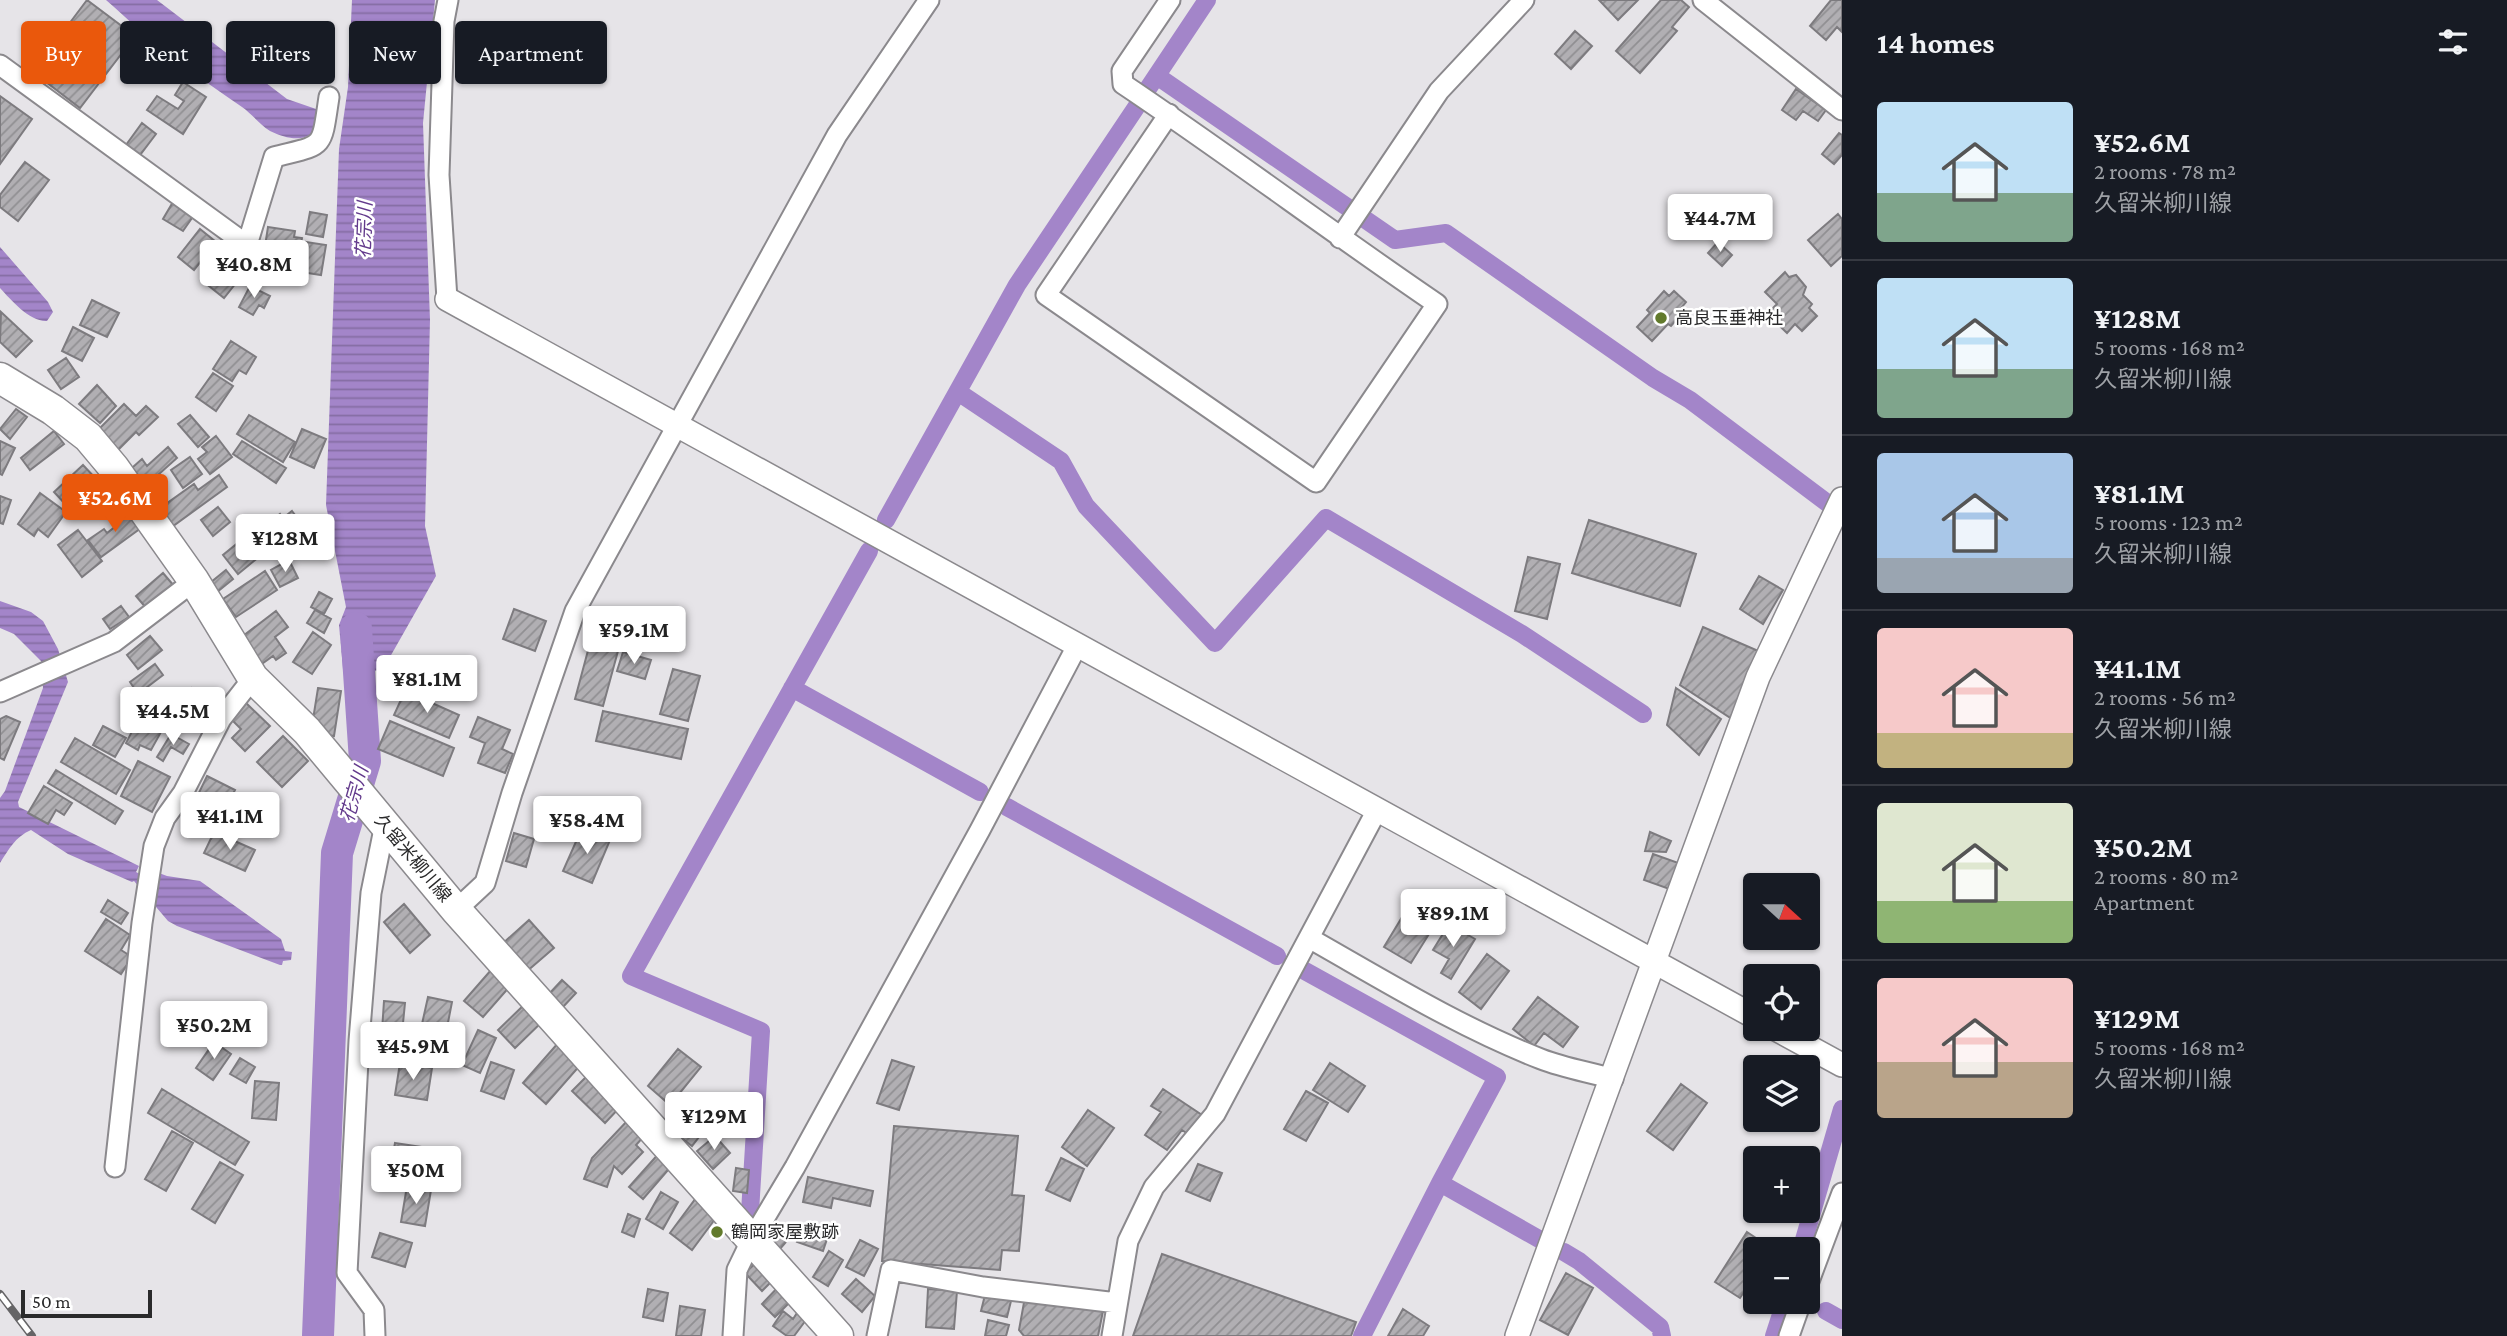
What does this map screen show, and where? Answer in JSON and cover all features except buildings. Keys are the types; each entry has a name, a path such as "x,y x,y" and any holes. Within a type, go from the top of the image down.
{"main road":[{"name":"久留米柳川線","path":"0,378 53,410 88,436 114,468 194,581 253,678 307,731 456,910 838,1336"}],"street":[{"path":"449,0 444,20 439,175 447,299 1743,1010"},
{"path":"456,910 485,883 575,611 837,135 929,0"},
{"path":"1168,114 1046,295 1316,482 1437,304 1340,238 1168,114 1124,84 1122,71 1170,0"},
{"path":"1340,238 1439,91 1524,0"},
{"path":"1703,0 1842,110"},
{"path":"0,65 247,245 274,157 315,146 323,137 329,97"},
{"path":"1517,1336 1758,677 1842,499"},
{"path":"0,692 114,642 194,581"},
{"path":"733,1336 737,1270 752,1239 868,1035 1077,646"},
{"path":"116,1167 142,923 154,846 165,818 183,793 221,719 253,678"},
{"path":"1112,1336 1128,1241 1154,1187 1215,1114 1377,810"},
{"path":"375,1336 374,1310 347,1273 359,1041 378,816"},
{"path":"1309,938 1448,1018 1482,1034 1544,1060 1613,1079"},
{"path":"1798,1041 1841,1065"},
{"path":"1820,1252 1842,1193"},
{"path":"877,1336 891,1270 983,1287 1117,1303"},
{"path":"1790,1336 1797,1314"}],"water":[{"path":"106,0 157,0 185,21 130,21"},
{"path":"352,0 435,0 433,21 351,21"},
{"path":"212,42 226,53 226,84 267,84 287,99 316,109 317,120 310,134 297,138 288,137 270,131 209,84 212,84"},
{"path":"349,65 349,84 427,84 423,123 430,320 425,526 436,576 382,671 343,669 339,625 346,607 326,505 339,149"},
{"path":"0,247 48,302 53,312 47,321 28,314 0,288"},
{"path":"0,601 31,612 43,621 58,649 68,682 18,802 19,807 139,866 136,872 147,878 151,870 167,876 200,881 281,939 285,951 292,952 291,960 283,961 280,965 177,926 168,921 134,881 68,854 31,830 17,840 0,863 0,798 5,791 43,688 41,661 14,634 0,628"}],"waterway":[{"path":"1145,93 1207,0"},
{"path":"1157,76 1395,240 1446,233 1653,378 1690,400 1842,514"},
{"path":"886,520 1017,285 1137,106"},
{"path":"958,392 1061,461 1086,506 1215,643 1326,518 1522,634 1643,714"},
{"path":"750,1212 761,1031 631,976 869,551"},
{"name":"花宗川","path":"318,1336 337,853 365,761 356,628"},
{"path":"792,688 980,792"},
{"path":"1007,807 1277,956"},
{"path":"1305,971 1497,1077 1440,1183 1539,1239"},
{"path":"1805,1237 1842,1109"},
{"path":"1362,1336 1440,1183"},
{"path":"1564,1252 1579,1261 1660,1327 1662,1336"},
{"path":"1826,1311 1842,1320"},
{"path":"1774,1336 1781,1314"}],"railway":[{"path":"0,1294 32,1336"}],"place":[{"name":"高良玉垂神社","path":"1661,318"},
{"name":"鶴岡家屋敷跡","path":"717,1232"}]}
